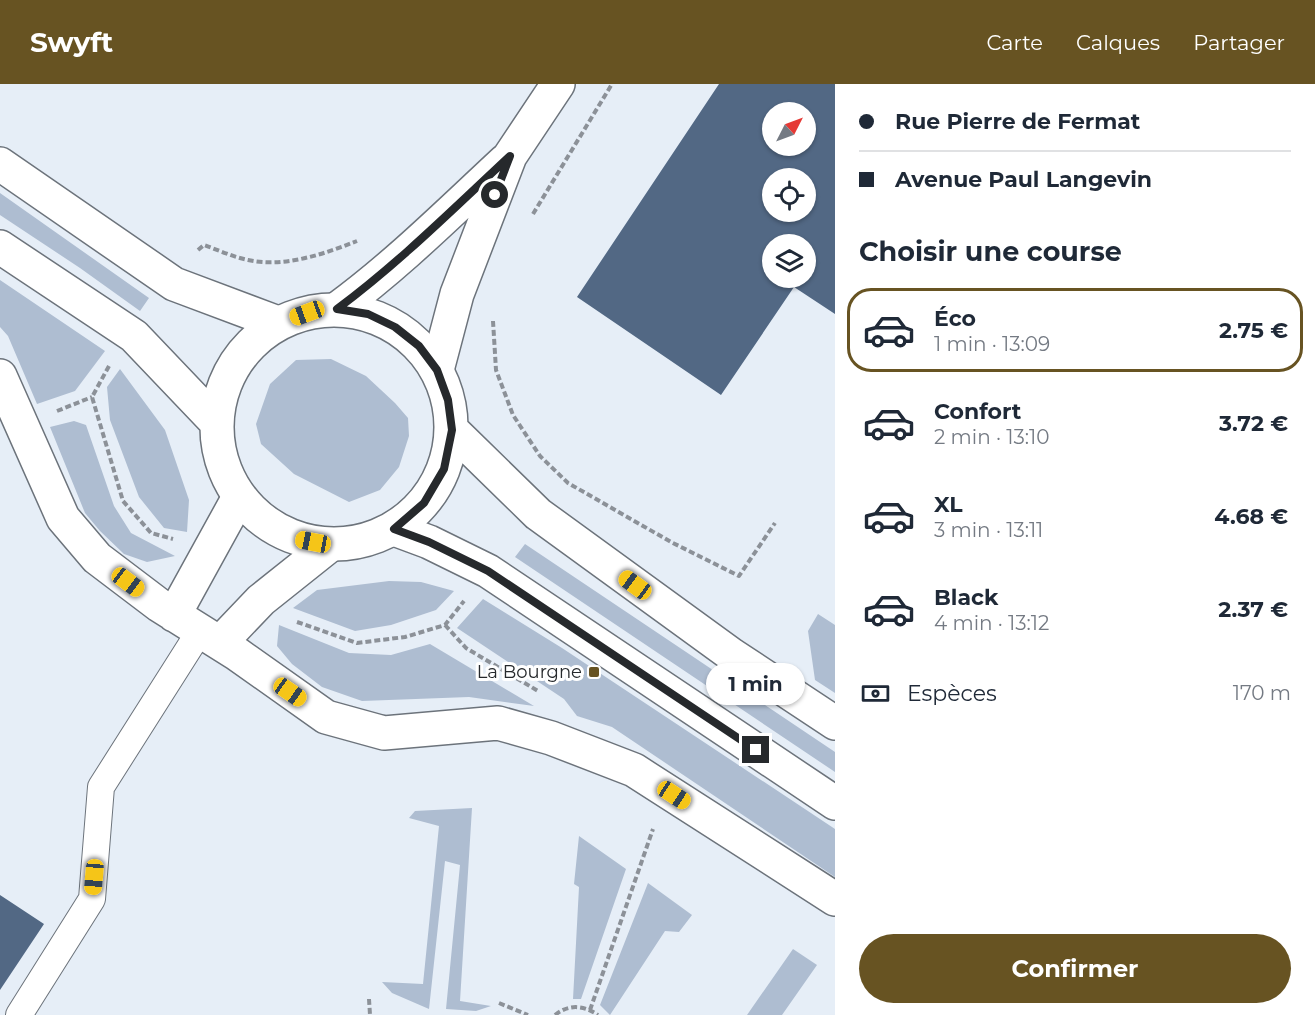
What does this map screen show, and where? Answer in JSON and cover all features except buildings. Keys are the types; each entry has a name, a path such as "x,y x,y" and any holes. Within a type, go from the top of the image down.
{"main road":[{"path":"437,370 457,294 510,156 558,84"},
{"path":"337,309 392,265 510,156"},
{"path":"0,164 174,284 279,323"},
{"path":"0,247 134,336 216,422"},
{"path":"337,309 368,314 395,327 419,346 437,370 448,400 452,430 444,469 424,503 394,529 363,542 330,545 295,538 264,522 239,497 221,461 216,422 225,382 247,348 279,323 307,313 337,309"},
{"path":"0,376 63,518 97,558 326,717 384,733 498,723 551,738 634,770 835,899"},
{"path":"452,430 538,514 732,656 835,723"},
{"path":"198,630 239,497"},
{"path":"394,529 429,542 488,571 835,803"},
{"path":"198,630 261,600 330,545"}],"lane":[{"path":"19,1015 92,899 101,787 198,630"}],"path":[{"path":"530,219 612,84"},
{"path":"197,252 204,244 248,260 280,262 326,253 363,239"},
{"path":"492,317 496,370 513,416 540,456 568,483 671,542 739,576 776,523"},
{"path":"114,358 93,397 123,501 151,533 174,540"},
{"path":"295,621 357,643 405,637 445,626 468,596"},
{"path":"445,626 465,648 541,693"},
{"path":"590,1010 642,865 653,827"},
{"path":"369,999 370,1015"},
{"path":"499,1003 528,1015"},
{"path":"555,1015 571,1007 581,1007 598,1015"}],"shaded area":[{"path":"0,193 149,298 140,311 0,215"},
{"path":"0,280 105,351 75,391 37,404 8,336 0,327"},
{"path":"331,359 366,376 408,418 409,436 399,467 380,490 349,502 294,474 261,444 256,424 270,384 296,360"},
{"path":"120,369 165,430 189,500 187,532 164,528 139,497 110,420 107,387"},
{"path":"74,421 86,425 114,506 131,533 175,556 147,562 124,554 85,513 50,427"},
{"path":"525,544 835,752 835,772 515,557"},
{"path":"389,581 421,582 454,591 436,610 391,625 355,631 293,608 317,590"},
{"path":"483,599 562,648 835,829 835,877 612,727 577,716 564,699 457,628"},
{"path":"818,614 835,625 835,693 815,680 808,631"},
{"path":"279,625 349,653 391,655 430,644 534,706 469,697 362,701 322,687 292,664 277,646"},
{"path":"472,808 460,1001 491,1006 476,1011 446,1009 460,865 445,861 429,1009 392,993 382,982 423,984 439,826 409,818 415,811"},
{"path":"579,836 626,869 581,999 573,999 579,887 574,884"},
{"path":"648,883 692,915 679,932 665,931 610,1015 600,1005"},
{"path":"793,949 817,965 782,1015 747,1015"}],"place":[{"name":"La Bourgne","path":"594,672"}],"route":[{"path":"495,195 510,156 400,258 337,309 368,314 395,327 419,346 437,370 448,400 452,430 444,469 424,503 394,529 429,542 488,571 756,750"}]}
